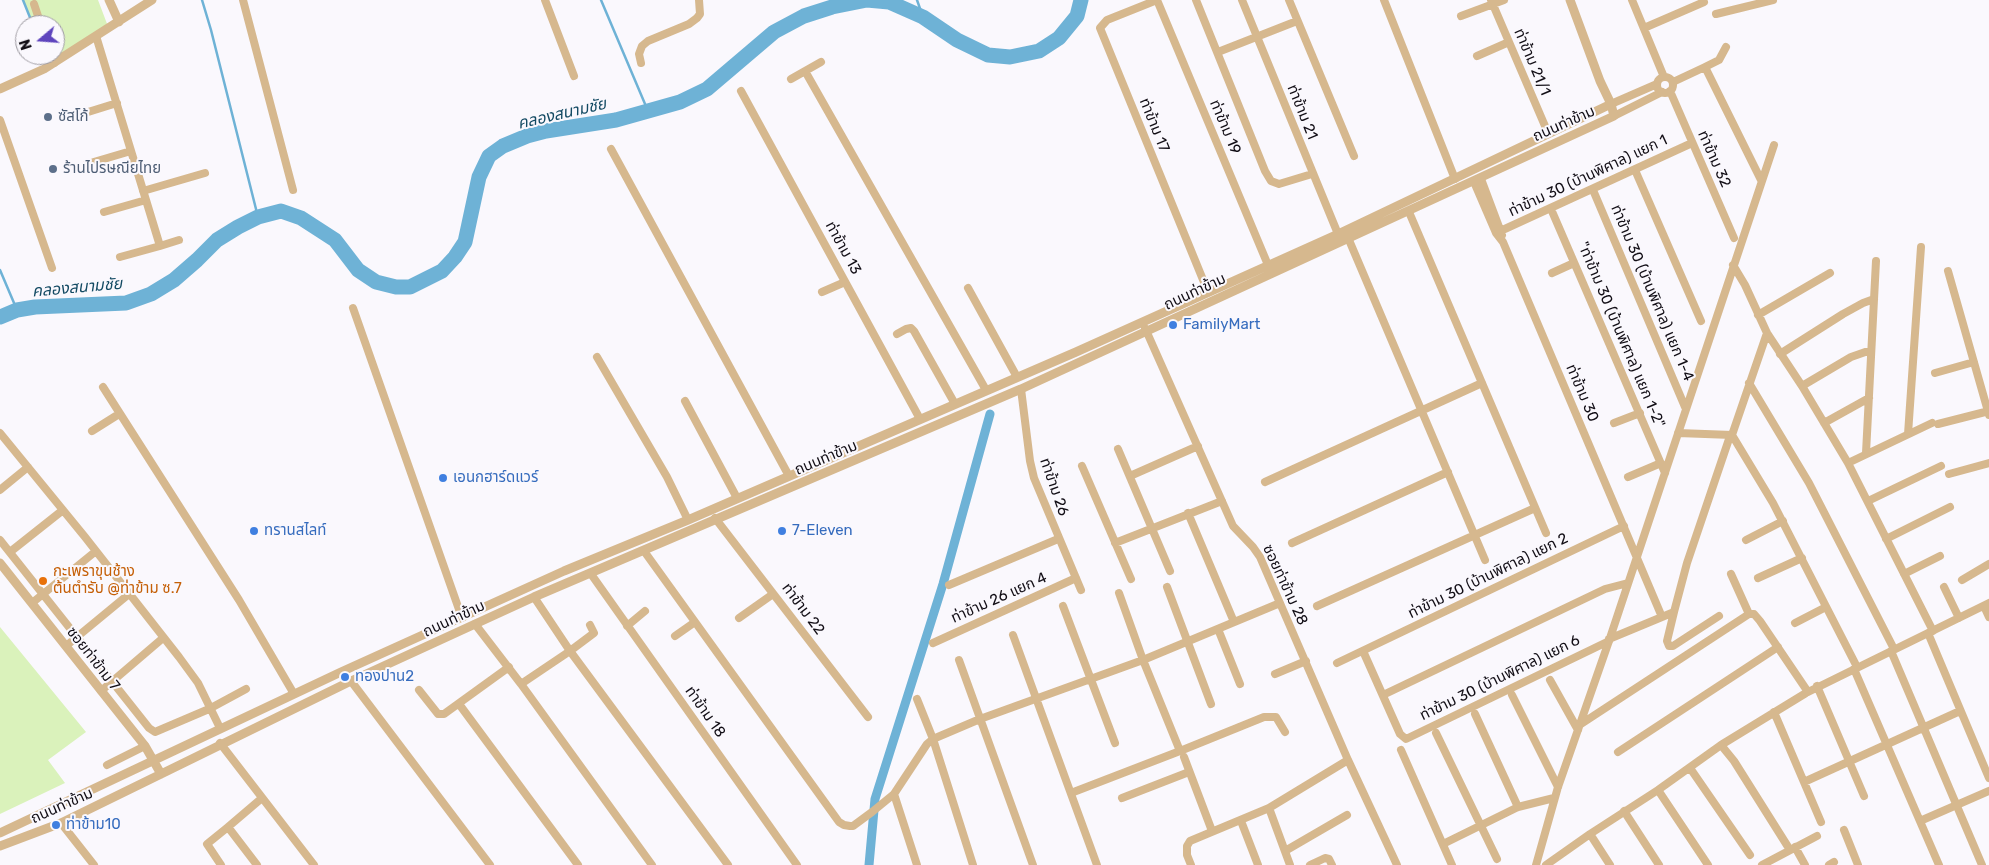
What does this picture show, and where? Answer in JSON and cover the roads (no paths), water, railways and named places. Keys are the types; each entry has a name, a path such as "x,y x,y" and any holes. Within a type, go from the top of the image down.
{"street":[{"path":"109,0 119,22"},
{"path":"65,53 96,36 152,0"},
{"path":"244,0 293,190"},
{"path":"545,0 574,76"},
{"path":"641,63 639,54 642,46 648,41 689,24 697,18 700,14 699,0"},
{"name":"ท่าข้าม 19","path":"1157,0 1268,265"},
{"name":"ท่าข้าม 17","path":"1157,0 1107,20 1100,28 1208,292"},
{"path":"1196,0 1265,171 1271,181 1279,184 1312,174"},
{"name":"ท่าข้าม 21","path":"1242,0 1338,234"},
{"path":"1289,0 1354,156"},
{"path":"1384,0 1455,179"},
{"path":"1461,16 1492,2 1504,0"},
{"path":"1570,0 1614,116"},
{"path":"1632,0 1664,77"},
{"path":"1716,14 1772,0"},
{"name":"ท่าข้าม 21/1","path":"1492,2 1548,134"},
{"path":"1644,28 1704,2"},
{"path":"34,4 38,15"},
{"path":"1218,52 1297,21"},
{"path":"96,36 160,246"},
{"path":"1477,56 1509,42"},
{"path":"1664,77 1657,84 1658,89 1666,92 1673,82 1719,60 1726,47"},
{"path":"792,79 821,62"},
{"path":"0,89 22,80 44,65"},
{"path":"1706,67 1761,180"},
{"path":"805,71 986,390"},
{"path":"1664,77 1668,77 1673,82"},
{"name":"ถนนท่าข้าม","path":"0,846 61,823 220,743 534,597 644,551 715,518 833,471 1021,389 1208,292 1338,234 1657,84"},
{"name":"ท่าข้าม 13","path":"741,91 920,419"},
{"name":"ถนนท่าข้าม","path":"0,833 153,759 564,571 688,520 986,390 1349,240 1666,92"},
{"name":"ท่าข้าม 32","path":"1666,92 1692,143 1734,238"},
{"path":"72,117 117,103"},
{"path":"0,120 52,268"},
{"name":"ท่าข้าม 30 (บ้านพิศาล) แยก 1","path":"1499,232 1692,143"},
{"path":"1536,865 1554,798 1609,640 1685,407 1774,145"},
{"path":"611,149 789,476"},
{"path":"88,164 131,151"},
{"path":"1635,170 1701,321"},
{"path":"143,191 205,173"},
{"name":"ท่าข้าม 30","path":"1478,180 1662,617"},
{"name":"ท่าข้าม 30 (บ้านพิศาล) แยก 1-4","path":"1593,190 1685,407"},
{"path":"104,212 146,200"},
{"name":"\"ท่าข้าม 30 (บ้านพิศาล) แยก 1-2\"","path":"1551,209 1665,473"},
{"path":"1409,212 1546,533"},
{"path":"120,257 179,240"},
{"path":"1349,240 1485,560"},
{"path":"1908,434 1921,247"},
{"path":"1866,453 1876,261"},
{"path":"1552,273 1574,263"},
{"path":"1733,265 1745,285 1767,333 1802,386 1848,463 1904,574 1930,632 1960,711 1989,778"},
{"path":"1848,463 1908,434 1935,424 1989,412 1948,271"},
{"path":"1758,315 1830,273"},
{"path":"822,292 845,282"},
{"path":"968,288 1017,377"},
{"path":"1780,354 1843,314 1874,299"},
{"path":"353,308 462,618"},
{"name":"ซอยท่าข้าม 28","path":"1144,326 1234,526 1260,557 1348,760 1397,865"},
{"path":"897,334 911,328 914,331 955,404"},
{"path":"1718,616 1673,646 1669,646 1667,641 1687,563 1767,333"},
{"path":"1802,386 1851,357 1871,350"},
{"path":"597,356 688,520"},
{"path":"1935,373 1974,362"},
{"path":"1265,482 1482,383"},
{"path":"1749,383 1809,483 1893,650 1955,805 1982,865"},
{"path":"103,387 238,600 294,694"},
{"name":"ท่าข้าม 26","path":"1021,389 1030,461 1034,478 1080,590"},
{"path":"1824,423 1869,398"},
{"path":"685,401 736,498"},
{"path":"92,431 119,414"},
{"path":"1614,423 1640,414"},
{"path":"0,433 164,638 198,684 220,728"},
{"path":"1678,433 1731,435"},
{"path":"1731,435 1783,521 1856,668 1886,744 1939,865"},
{"path":"1130,476 1198,446"},
{"path":"1118,449 1170,570"},
{"path":"828,459 833,471"},
{"path":"1628,477 1661,463"},
{"path":"1949,474 1989,463"},
{"path":"1082,466 1130,579"},
{"path":"1868,502 1941,466"},
{"path":"0,490 28,467"},
{"path":"1292,543 1448,472"},
{"path":"1115,543 1222,501"},
{"path":"1886,539 1950,507"},
{"path":"1317,606 1535,508"},
{"path":"10,552 63,510"},
{"path":"1188,514 1234,622"},
{"name":"ท่าข้าม 22","path":"715,518 868,717"},
{"path":"1746,540 1783,521"},
{"name":"ท่าข้าม 30 (บ้านพิศาล) แยก 2","path":"1337,662 1624,526"},
{"path":"950,585 1058,539"},
{"path":"0,540 149,728 155,732 210,709 246,689"},
{"path":"32,603 96,551"},
{"path":"644,551 839,822 844,826 853,826 894,794 927,744 933,739 980,719 1143,660 1280,603"},
{"path":"1904,574 1940,556"},
{"path":"1758,578 1802,558"},
{"name":"ซอยท่าข้าม 7","path":"0,563 144,746 161,774"},
{"path":"1962,580 1989,564"},
{"name":"ท่าข้าม 18","path":"591,574 798,865"},
{"path":"1731,574 1749,614"},
{"name":"ท่าข้าม 26 แยก 4","path":"933,643 1076,578"},
{"path":"1363,651 1383,695 1605,589 1628,582"},
{"path":"1167,587 1211,704"},
{"path":"1944,587 1959,618"},
{"path":"1119,593 1143,660 1190,772 1212,831"},
{"path":"66,646 129,594"},
{"path":"739,618 773,594"},
{"path":"534,597 570,651 728,865"},
{"path":"1546,865 1721,745 1817,686 1986,604 1989,616"},
{"path":"1063,606 1115,743"},
{"path":"1795,623 1826,606"},
{"path":"627,626 645,611"},
{"name":"ท่าข้าม 30 (บ้านพิศาล) แยก 6","path":"1383,695 1403,738 1406,739 1609,640 1674,612"},
{"path":"1579,727 1749,614 1756,616 1808,692"},
{"path":"675,636 695,622"},
{"path":"475,624 509,667 652,865"},
{"path":"521,684 594,633 590,625"},
{"path":"1218,629 1240,684"},
{"path":"1013,635 1097,865"},
{"path":"102,691 164,638"},
{"path":"1618,752 1778,647"},
{"path":"959,660 1033,865"},
{"path":"1275,674 1306,661"},
{"path":"419,690 438,714 444,714 509,667"},
{"path":"1550,680 1579,727"},
{"path":"351,681 490,865"},
{"path":"1817,686 1864,796"},
{"path":"1512,695 1558,787"},
{"path":"917,699 933,739 972,865"},
{"path":"459,704 578,865"},
{"path":"1804,782 1960,711"},
{"path":"1774,712 1821,822"},
{"path":"1475,714 1518,808"},
{"path":"1071,793 1182,754 1264,716 1276,717 1285,732"},
{"path":"1436,732 1497,859"},
{"path":"220,743 314,865"},
{"path":"1721,745 1805,865"},
{"path":"107,765 144,746"},
{"path":"1401,750 1452,865"},
{"path":"1191,865 1187,855 1187,846 1190,841 1269,808 1348,760"},
{"path":"1690,768 1750,855"},
{"path":"1122,798 1190,772"},
{"path":"1658,790 1708,865"},
{"path":"1920,821 1989,791"},
{"path":"894,794 917,865"},
{"path":"221,865 207,844 262,798"},
{"path":"1442,844 1518,808 1554,798"},
{"path":"1269,808 1290,865"},
{"path":"1624,811 1659,865"},
{"path":"1285,851 1347,816"},
{"path":"1241,821 1258,865"},
{"path":"61,823 94,865"},
{"path":"228,827 257,865"},
{"path":"1844,830 1858,865"},
{"path":"1590,834 1608,864"},
{"path":"1762,865 1817,836"},
{"path":"1310,865 1325,858 1329,859 1332,865"}],"waterway":[{"path":"23,0 29,15"},
{"path":"202,0 258,217"},
{"path":"601,0 648,111"},
{"name":"คลองสนามชัย","path":"0,317 17,310 35,307 126,303 151,294 174,280 217,240 258,217 281,211 301,218 335,240 358,270 376,282 396,287 410,287 442,271 465,242 479,177 489,156 503,146 527,136 546,131 616,120 680,102 707,89 774,32 804,16 832,7 867,0 889,2 923,17 957,40 988,55 1010,57 1039,51 1059,38 1077,16 1081,0"},
{"path":"917,0 923,17"},
{"path":"0,270 17,310"},
{"path":"869,865 875,799 943,584 990,414"}],"place":[{"name":"ซัสโก้","path":"48,117"},
{"name":"ร้านไปรษณียไทย","path":"53,169"},
{"name":"FamilyMart","path":"1173,325"},
{"name":"เอนกฮาร์ดแวร์","path":"443,478"},
{"name":"ทรานสไลท์","path":"254,531"},
{"name":"7-Eleven","path":"782,531"},
{"name":"กะเพราขุนช้าง ต้นตำรับ @ท่าข้าม ซ.7","path":"43,581"},
{"name":"ทองปาน2","path":"345,677"},
{"name":"ท่าข้าม10","path":"56,825"}]}
